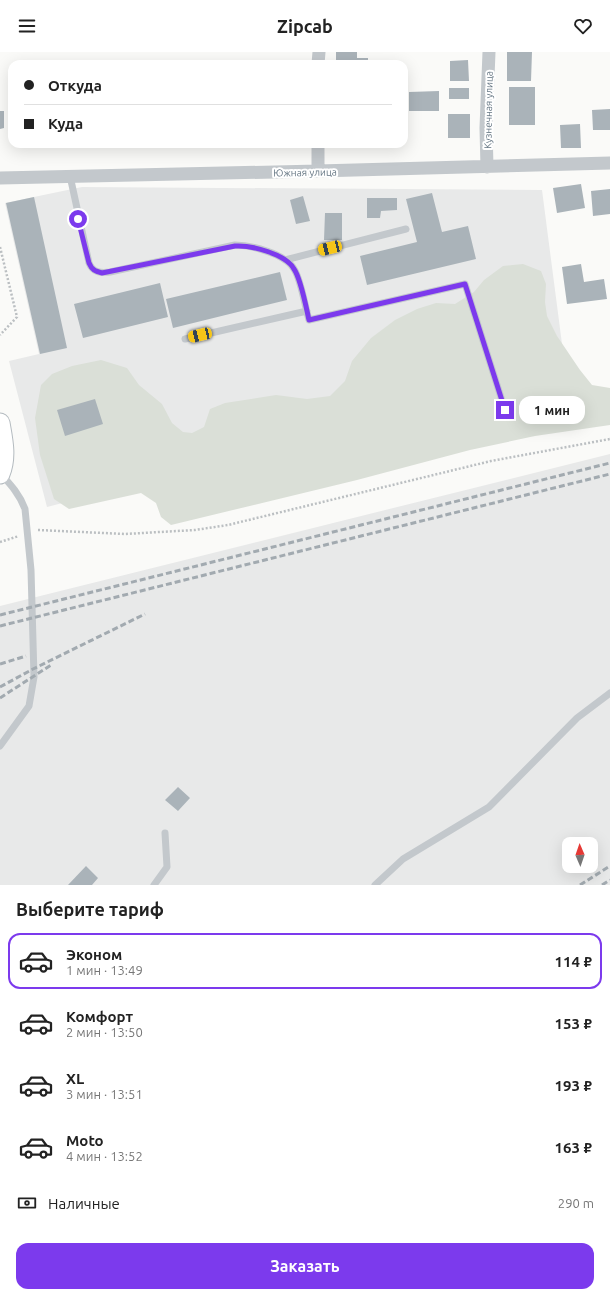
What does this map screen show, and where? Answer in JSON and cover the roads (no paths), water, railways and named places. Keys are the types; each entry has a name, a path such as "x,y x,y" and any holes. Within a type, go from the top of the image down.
{"street":[{"name":"Кузнечная улица","path":"487,167 486,128 489,52"},
{"path":"318,148 318,172"},
{"name":"Южная улица","path":"0,178 318,172 610,163"},
{"path":"0,423 4,451 4,465 0,473"}],"lane":[{"path":"70,176 89,263 91,268 102,273 245,245 258,248 285,260 294,268 309,320 465,284 505,410"},
{"path":"285,260 406,229"},
{"path":"184,339 307,312"},
{"path":"0,473 22,500 25,508 31,570 34,677 29,706 0,746"},
{"path":"375,885 403,859 489,807 577,718 610,693"},
{"path":"154,885 167,867 165,833"}],"railway":[{"path":"0,615 610,463"},
{"path":"0,626 610,474"},
{"path":"0,687 33,669 145,614"},
{"path":"0,664 26,656"},
{"path":"0,698 51,665"},
{"path":"580,885 610,866"},
{"path":"602,885 610,880"}]}
